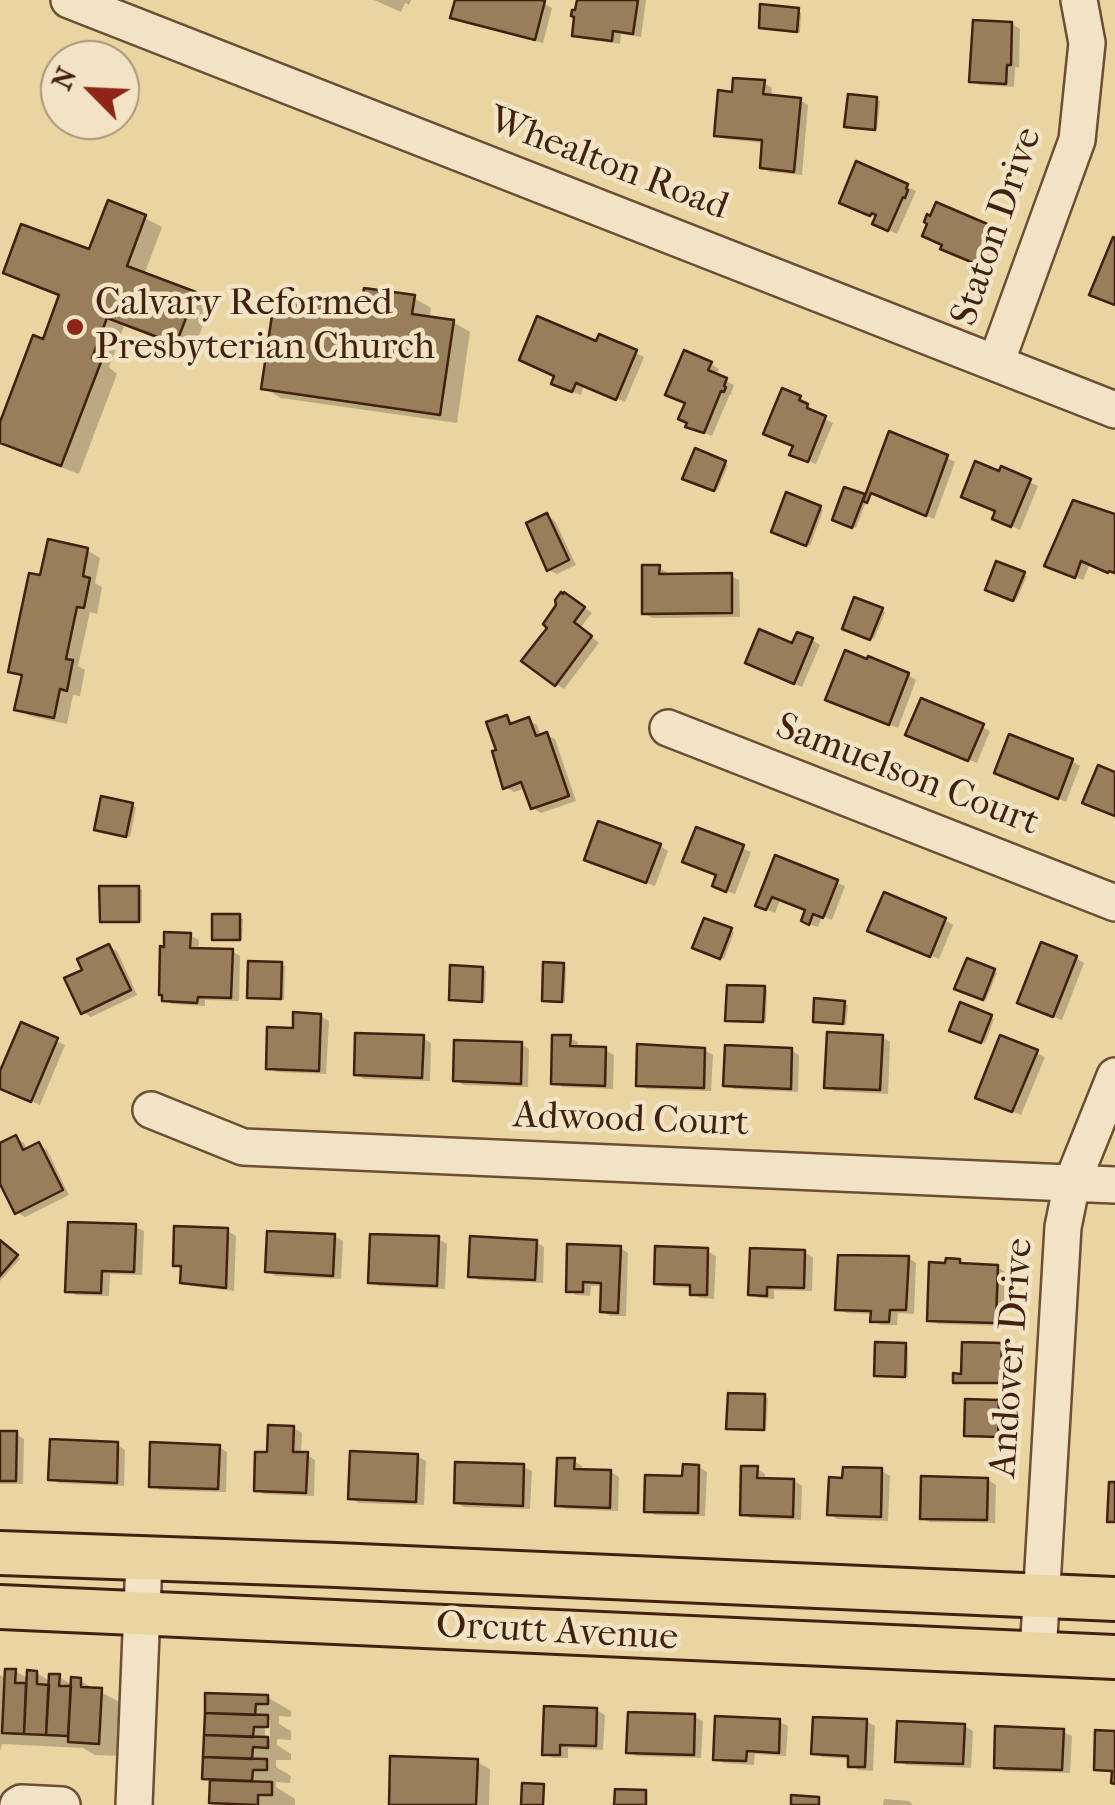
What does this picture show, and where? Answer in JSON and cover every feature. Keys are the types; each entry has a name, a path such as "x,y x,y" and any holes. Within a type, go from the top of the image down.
{"main road":[{"name":"Orcutt Avenue","path":"0,1553 1115,1599"},
{"name":"Orcutt Avenue","path":"0,1607 1115,1657"}],"street":[{"name":"Whealton Road","path":"70,0 1115,410"},
{"name":"Staton Drive","path":"996,363 1077,140 1086,42 1078,0"},
{"name":"Samuelson Court","path":"668,728 1115,903"},
{"name":"Andover Drive","path":"1038,1654 1063,1227 1072,1183 1115,1076"},
{"name":"Adwood Court","path":"151,1110 243,1147 1115,1185"},
{"path":"134,1805 144,1560"},
{"path":"18,1805 62,1805"}],"building":[{"path":"455,0 545,1 535,40 450,18"},
{"path":"577,0 638,0 633,34 613,31 612,41 572,36 571,16"},
{"path":"760,4 799,8 797,32 759,28"},
{"path":"973,20 1012,22 1011,65 1007,65 1006,84 969,82"},
{"path":"733,78 765,80 763,94 801,98 794,172 760,168 762,140 714,136 718,90 732,92"},
{"path":"848,94 877,97 875,130 844,127"},
{"path":"856,161 908,184 888,231 872,224 876,215 839,203"},
{"name":"Calvary Reformed Presbyterian Church","path":"108,200 146,215 127,266 196,292 176,344 107,318 92,358 101,362 61,466 0,443 0,422 33,335 43,339 59,295 3,273 21,224 89,249"},
{"path":"936,202 992,226 976,264 940,249 942,245 922,236 927,214 930,216"},
{"path":"1115,238 1115,305 1089,295"},
{"path":"364,288 415,295 412,314 454,320 440,415 261,389 275,295 361,307"},
{"path":"537,316 596,341 599,334 637,350 616,400 576,383 572,392 551,384 554,376 519,360"},
{"path":"684,350 712,362 708,370 727,378 704,433 685,427 687,423 678,419 685,403 665,395"},
{"path":"782,388 801,396 799,400 808,404 807,408 826,416 808,462 789,455 793,446 763,434"},
{"path":"889,431 948,455 926,516 871,493 867,503 863,501"},
{"path":"695,448 726,461 714,491 682,479"},
{"path":"975,461 999,471 1001,466 1031,479 1011,527 992,519 995,511 961,497"},
{"path":"844,487 865,494 852,528 832,520"},
{"path":"786,492 821,506 806,546 771,532"},
{"path":"1073,500 1115,514 1115,573 1081,561 1075,578 1044,566"},
{"path":"547,513 569,560 547,571 526,523"},
{"path":"48,539 88,548 83,576 90,578 84,608 77,607 66,659 73,660 67,691 60,689 54,718 14,710 22,675 8,672 29,573 40,575"},
{"path":"996,561 1025,572 1013,601 985,590"},
{"path":"642,565 660,565 659,574 732,573 732,613 642,614"},
{"path":"561,592 585,607 574,622 592,636 555,686 521,661 547,628 543,624"},
{"path":"854,597 883,608 870,640 842,629"},
{"path":"759,629 792,643 797,632 813,638 794,684 745,663"},
{"path":"845,650 909,673 889,725 825,700"},
{"path":"921,698 984,724 968,761 905,735"},
{"path":"507,715 510,724 529,717 536,736 547,732 569,796 531,809 521,782 503,789 486,722"},
{"path":"1009,734 1073,759 1058,799 994,773"},
{"path":"1098,765 1115,772 1115,816 1082,803"},
{"path":"101,796 133,803 126,837 94,830"},
{"path":"598,821 661,844 646,883 584,860"},
{"path":"696,827 744,845 726,892 712,886 716,875 682,862"},
{"path":"775,855 838,880 823,918 813,914 809,925 801,921 805,910 772,897 766,910 755,906"},
{"path":"99,886 139,886 139,922 100,922"},
{"path":"884,892 946,918 930,957 867,931"},
{"path":"212,914 240,914 240,940 212,940"},
{"path":"704,918 732,928 720,959 692,948"},
{"path":"164,932 191,933 190,948 233,949 231,998 198,997 197,1003 162,1001 160,946 164,947"},
{"path":"1041,942 1077,956 1053,1017 1017,1003"},
{"path":"109,944 131,990 81,1014 64,978 82,970 77,959"},
{"path":"967,958 995,969 983,1000 954,989"},
{"path":"248,961 282,962 281,999 247,998"},
{"path":"543,962 564,963 562,1002 542,1001"},
{"path":"450,965 483,967 482,1002 449,1000"},
{"path":"727,985 765,986 763,1022 725,1021"},
{"path":"814,998 845,1001 843,1024 813,1022"},
{"path":"960,1002 992,1015 981,1043 949,1031"},
{"path":"293,1012 321,1014 319,1071 266,1069 267,1027 293,1028"},
{"path":"21,1022 58,1038 31,1102 0,1089 0,1071"},
{"path":"827,1032 883,1035 880,1090 824,1088"},
{"path":"355,1033 424,1035 422,1078 354,1075"},
{"path":"552,1035 571,1035 570,1046 606,1047 605,1086 551,1084"},
{"path":"1000,1035 1038,1050 1012,1112 975,1098"},
{"path":"454,1040 522,1042 521,1084 453,1081"},
{"path":"637,1044 705,1048 704,1088 636,1086"},
{"path":"725,1045 792,1048 791,1089 723,1086"},
{"path":"16,1135 23,1150 39,1142 63,1190 15,1214 0,1184 0,1143"},
{"path":"68,1222 136,1224 134,1272 102,1271 101,1293 65,1292"},
{"path":"174,1226 228,1228 226,1288 180,1283 181,1266 173,1266"},
{"path":"267,1231 335,1234 333,1276 265,1272"},
{"path":"370,1234 439,1236 437,1286 368,1283"},
{"path":"470,1236 537,1240 535,1280 468,1277"},
{"path":"0,1240 18,1255 0,1276"},
{"path":"567,1244 621,1246 618,1313 600,1312 601,1283 583,1282 583,1292 566,1292"},
{"path":"655,1246 708,1248 707,1295 690,1295 690,1285 654,1284"},
{"path":"750,1248 805,1250 804,1288 767,1287 767,1296 748,1295"},
{"path":"838,1255 909,1256 906,1310 890,1310 889,1322 870,1322 871,1311 835,1310"},
{"path":"946,1258 960,1259 960,1263 998,1265 996,1323 927,1321 929,1262 945,1263"},
{"path":"875,1342 906,1343 905,1377 874,1376"},
{"path":"962,1342 1002,1343 1001,1383 953,1383 953,1373 961,1374"},
{"path":"728,1393 765,1394 764,1430 726,1429"},
{"path":"965,1399 999,1400 998,1437 964,1436"},
{"path":"268,1425 294,1426 293,1452 308,1452 306,1493 254,1491 255,1452 267,1452"},
{"path":"0,1431 17,1431 16,1481 0,1481"},
{"path":"50,1439 118,1442 117,1483 48,1480"},
{"path":"150,1442 220,1445 218,1489 149,1487"},
{"path":"350,1451 418,1454 416,1502 348,1499"},
{"path":"557,1458 575,1458 574,1469 611,1470 610,1508 555,1506"},
{"path":"455,1462 524,1464 523,1506 454,1503"},
{"path":"683,1464 699,1465 698,1513 644,1512 645,1475 682,1476"},
{"path":"741,1466 758,1466 757,1478 794,1479 793,1517 740,1515"},
{"path":"843,1467 882,1468 881,1517 827,1515 829,1477 842,1478"},
{"path":"921,1476 988,1478 987,1520 920,1519"},
{"path":"1109,1482 1115,1482 1115,1522 1107,1522"},
{"path":"5,1669 16,1669 15,1683 26,1683 24,1734 2,1733"},
{"path":"27,1670 37,1671 37,1684 49,1685 46,1735 24,1734"},
{"path":"49,1674 60,1674 59,1686 71,1686 68,1736 46,1735"},
{"path":"71,1677 81,1678 81,1687 102,1688 99,1744 68,1742"},
{"path":"205,1693 268,1695 268,1704 256,1704 255,1715 205,1713"},
{"path":"544,1706 597,1708 596,1746 560,1745 560,1755 542,1755"},
{"path":"628,1712 695,1714 694,1755 626,1753"},
{"path":"205,1713 268,1715 268,1727 254,1727 253,1737 204,1735"},
{"path":"715,1716 780,1719 779,1753 747,1751 746,1761 713,1760"},
{"path":"813,1717 867,1719 865,1767 848,1767 848,1756 811,1754"},
{"path":"897,1721 965,1724 963,1764 895,1762"},
{"path":"995,1726 1064,1729 1062,1770 994,1768"},
{"path":"1095,1730 1115,1731 1115,1784 1111,1783 1112,1771 1094,1770"},
{"path":"204,1735 268,1737 268,1748 253,1747 252,1759 203,1757"},
{"path":"390,1756 478,1759 476,1805 389,1805"},
{"path":"203,1757 267,1759 267,1770 253,1770 252,1781 202,1779"},
{"path":"210,1780 272,1782 272,1795 258,1795 258,1805 209,1803"},
{"path":"522,1783 544,1784 543,1805 521,1805"},
{"path":"615,1789 646,1790 646,1805 614,1805"},
{"path":"791,1795 819,1797 819,1805 791,1805"}],"place":[{"name":"Calvary Reformed Presbyterian Church","path":"75,327"}]}
